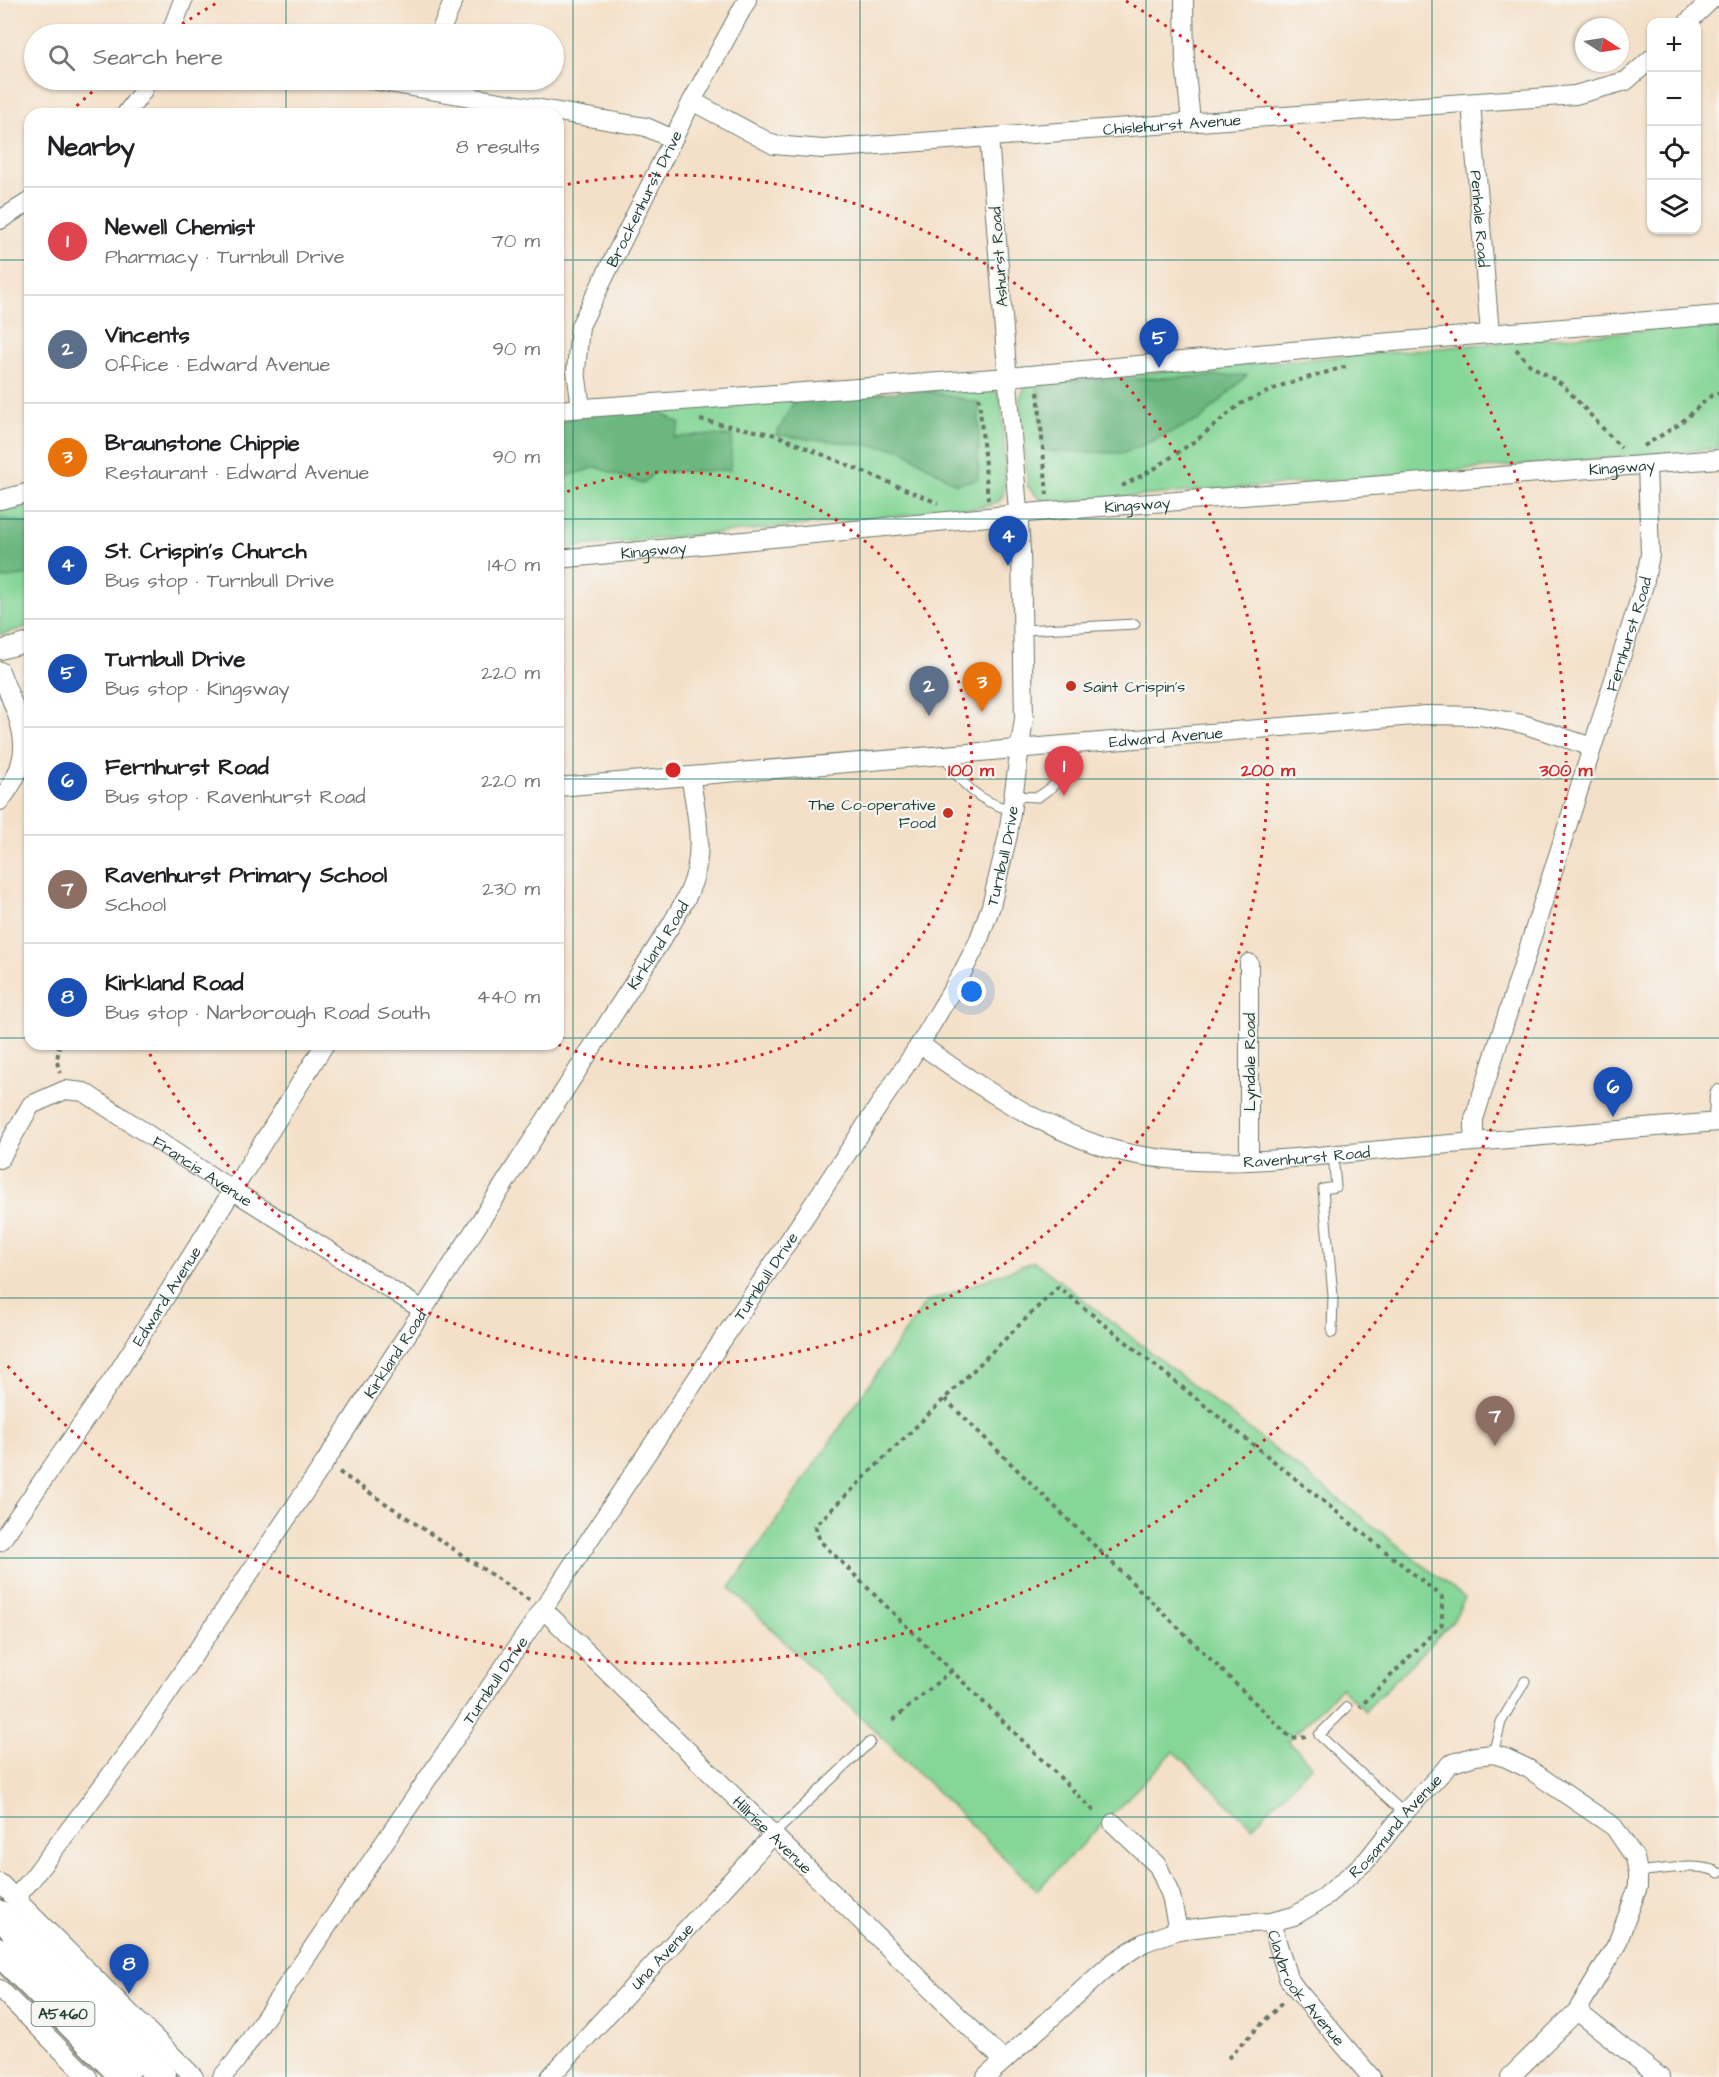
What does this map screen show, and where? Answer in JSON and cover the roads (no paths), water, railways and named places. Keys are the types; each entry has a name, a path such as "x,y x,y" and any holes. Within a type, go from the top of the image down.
{"main road":[{"name":"A5460","path":"7,1906 162,2077"},
{"name":"A5460","path":"0,1952 125,2077"}],"street":[{"path":"174,24 183,0"},
{"path":"443,24 454,0"},
{"name":"Brockenhurst Drive","path":"581,408 576,371 580,326 692,101 747,0"},
{"path":"1184,0 1185,63 1191,121"},
{"path":"1692,18 1711,0"},
{"name":"Chislehurst Avenue","path":"692,101 774,145 823,149 1575,95 1626,81 1647,62"},
{"path":"130,108 143,90"},
{"path":"450,90 545,108"},
{"name":"Penhale Road","path":"1471,103 1490,334"},
{"path":"564,112 646,127 674,139"},
{"name":"Ashurst Road","path":"989,137 1008,377"},
{"path":"0,220 24,205"},
{"path":"564,409 1008,377 1719,315"},
{"name":"Turnbull Drive","path":"222,2077 235,2062 543,1609 920,1044 978,942 1002,868 1024,718 1019,516 1008,377"},
{"name":"Kingsway","path":"564,558 1049,512 1635,463 1719,459"},
{"name":"Fernhurst Road","path":"1474,1142 1474,1119 1644,585 1650,555 1635,463"},
{"path":"0,500 24,494"},
{"path":"0,650 24,644"},
{"path":"0,671 23,736 23,760 13,784 0,801"},
{"name":"Edward Avenue","path":"564,787 1426,715 1480,716 1512,722 1592,747"},
{"name":"Kirkland Road","path":"7,1906 31,1880 128,1752 325,1462 671,924 690,890 699,858 699,823 690,777"},
{"name":"Lyndale Road","path":"1249,963 1249,1161"},
{"name":"Ravenhurst Road","path":"920,1044 967,1078 1024,1112 1062,1131 1103,1146 1168,1160 1249,1161 1719,1122"},
{"name":"Edward Avenue","path":"0,1542 118,1372 321,1050"},
{"name":"Francis Avenue","path":"0,1159 31,1105 65,1090 84,1092 232,1190 423,1310"},
{"path":"1719,1094 1719,1122"},
{"name":"Hillrise Avenue","path":"543,1609 1004,2061"},
{"path":"1492,1754 1529,1769 1614,1827 1635,1858 1638,1872 1638,1887 1617,1944 1577,2012 1510,2077"},
{"name":"Rosamund Avenue","path":"986,2077 1112,1964 1143,1943 1178,1930 1271,1922 1294,1916 1321,1900 1367,1860 1404,1814 1450,1764 1475,1756 1492,1754"},
{"path":"1113,1823 1158,1866 1171,1896 1178,1930"},
{"name":"Una Avenue","path":"550,2077 774,1834"},
{"path":"0,1882 7,1906 194,2077"},
{"name":"Claybrook Avenue","path":"1271,1922 1288,1978 1371,2077"},
{"path":"0,1989 88,2077"},
{"path":"1577,2012 1660,2077"}],"lane":[{"path":"1023,630 1135,624"},
{"path":"945,756 955,775 968,790 1000,808 1038,797 1052,788 1064,773 1069,757 1068,746"},
{"path":"1332,1333 1333,1295 1323,1189 1336,1187 1333,1154"},
{"path":"1492,1754 1501,1722 1525,1681"},
{"path":"1347,1707 1319,1735 1404,1814"},
{"path":"774,1834 870,1743"},
{"path":"1638,1872 1692,1867 1712,1868 1719,1873"}],"place":[{"name":"Turnbull Drive","path":"1159,368"},
{"name":"St. Crispin's Church","path":"1008,566"},
{"name":"Saint Crispin's","path":"1071,686"},
{"name":"Braunstone Chippie","path":"982,712"},
{"name":"Vincents","path":"929,716"},
{"name":"Newell Chemist","path":"1064,796"},
{"name":"The Co-operative Food","path":"948,813"},
{"name":"Fernhurst Road","path":"1613,1117"},
{"name":"Ravenhurst Primary School","path":"1495,1446"},
{"name":"Kirkland Road","path":"129,1994"}]}
